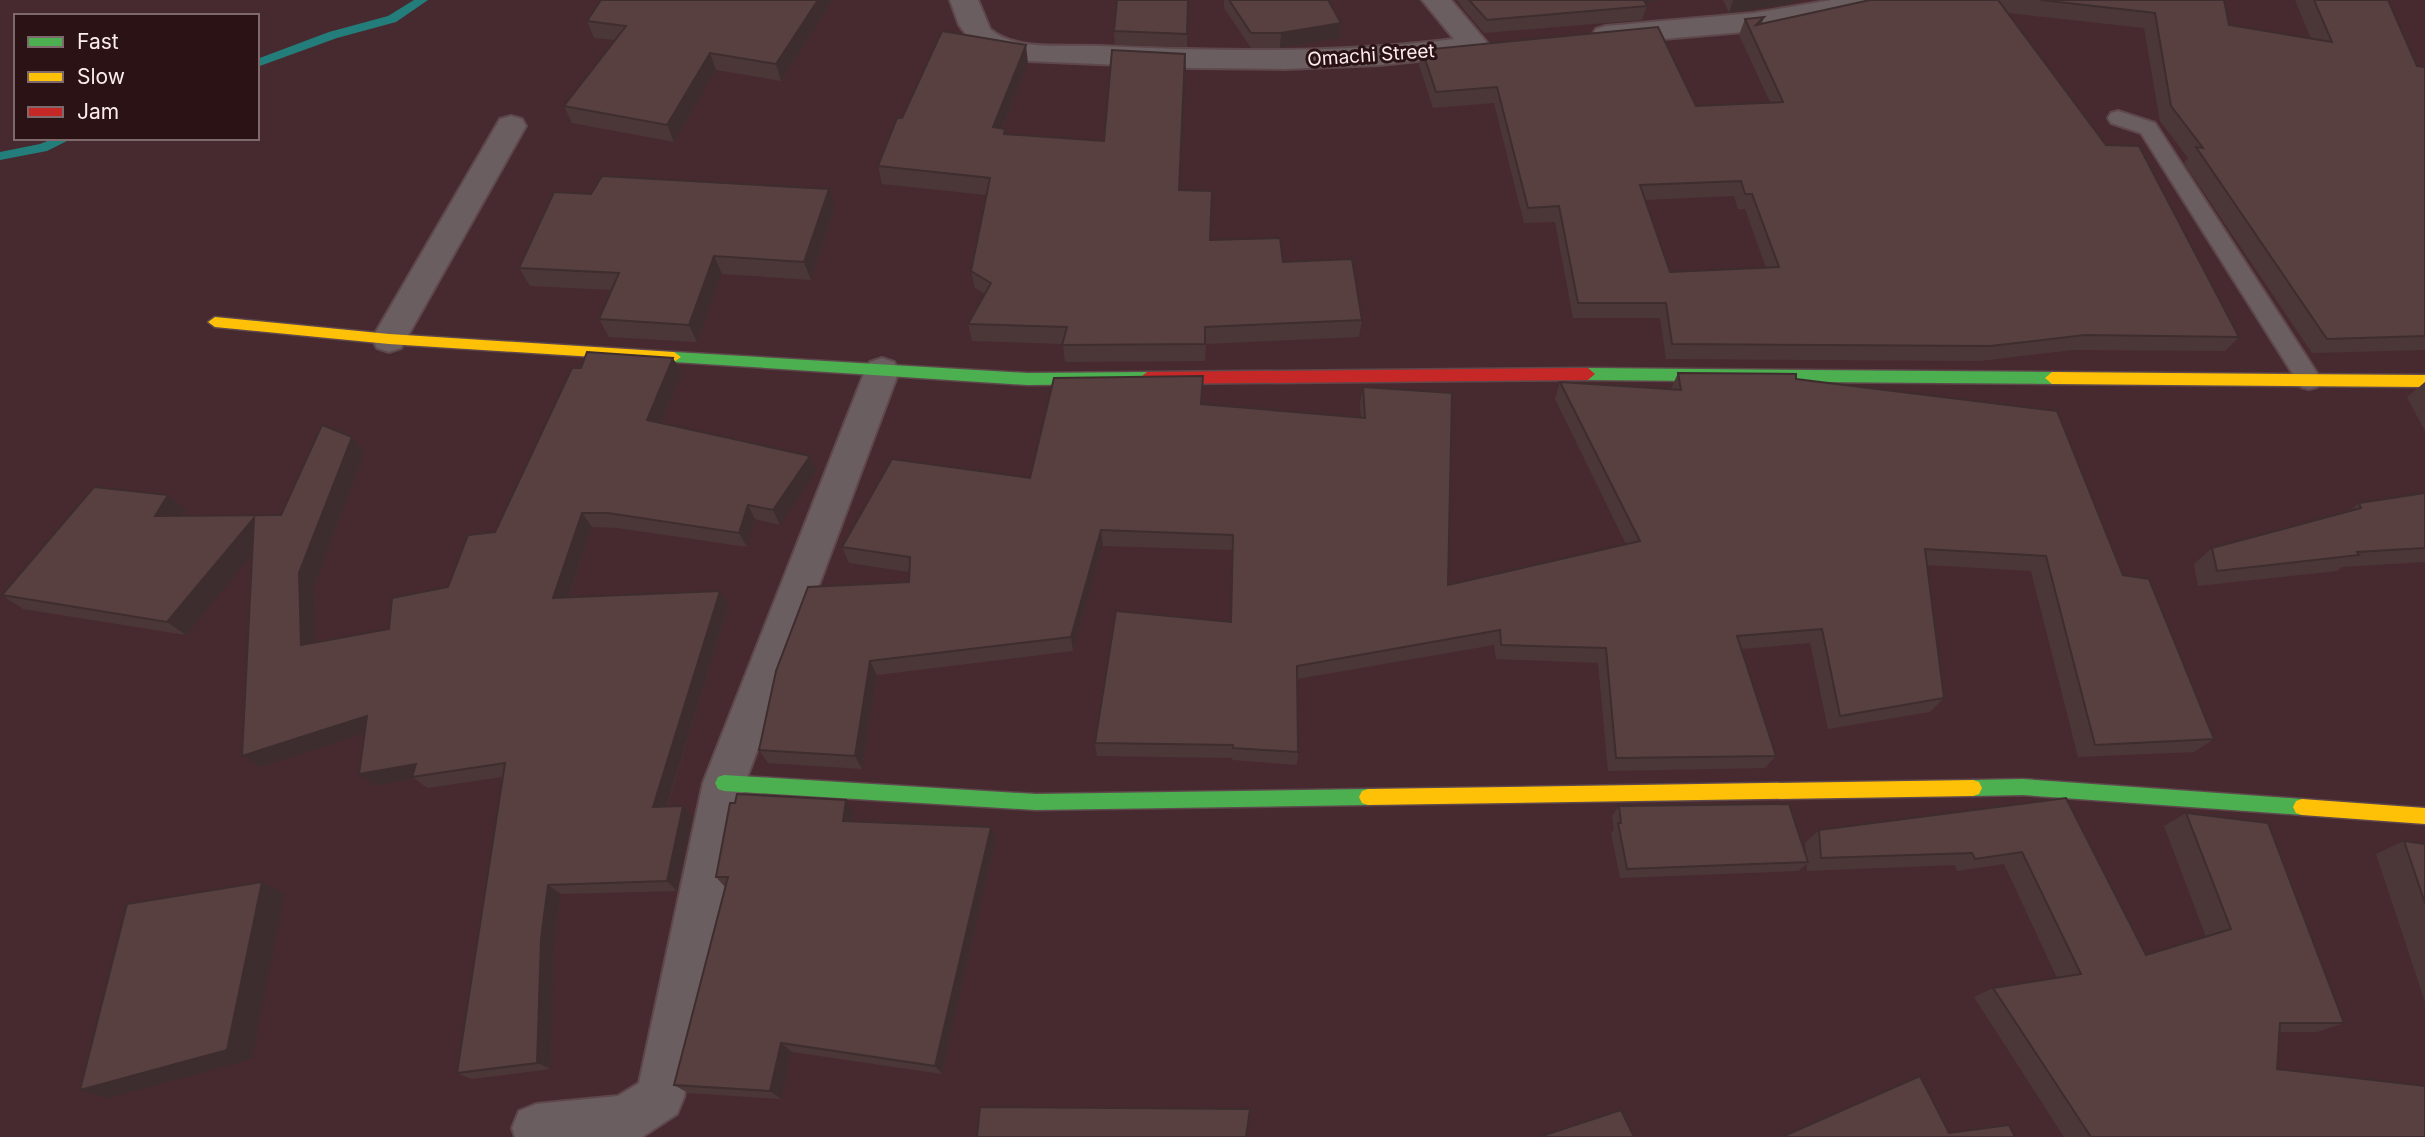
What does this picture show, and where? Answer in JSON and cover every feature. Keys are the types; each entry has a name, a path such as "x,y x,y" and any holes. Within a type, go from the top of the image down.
{"street":[{"name":"Omachi Street","path":"964,0 975,31 992,44 1033,52 1218,62 1402,57 1490,45 1436,0"},
{"path":"1573,38 1754,22 1885,0"},
{"path":"389,339 511,126"},
{"path":"215,322 389,339 1027,379 1509,373 2425,382"},
{"path":"536,1128 625,1120 660,1097 724,783 882,371"},
{"path":"724,783 1036,802 2023,787 2425,816"}],"lane":[{"path":"2118,118 2148,128 2309,380"}],"building":[{"path":"601,0 818,0 776,64 710,53 667,125 564,106 626,26 587,21"},
{"path":"1117,0 1188,0 1187,34 1114,31"},
{"path":"1229,0 1328,0 1341,23 1281,33 1251,33"},
{"path":"1469,0 1644,0 1647,6 1487,20"},
{"path":"1870,0 1998,0 2106,145 2139,146 2239,337 2085,335 1990,346 1672,344 1666,303 1578,303 1559,206 1528,208 1497,87 1436,92 1422,50 1658,27 1696,106 1783,102 1745,19 1764,17 1756,25","holes":["1741,181 1745,194 1752,194 1779,267 1670,272 1640,185"]},
{"path":"2041,0 2224,0 2229,25 2332,42 2314,0 2388,0 2417,66 2425,67 2425,336 2327,339 2196,147 2203,148 2171,106 2155,13"},
{"path":"942,31 1026,45 993,127 1005,129 1004,134 1104,141 1112,50 1185,54 1179,190 1212,191 1210,240 1280,238 1283,262 1352,259 1362,320 1205,327 1205,344 1062,345 1067,327 968,324 991,283 971,271 990,178 878,166 897,118 902,118"},
{"path":"602,176 829,189 804,262 714,256 689,325 599,319 619,273 519,268 554,192 591,194"},
{"path":"587,352 673,358 647,420 810,456 773,510 748,505 739,533 608,513 582,513 553,598 720,591 653,807 683,806 667,881 548,885 541,939 537,1063 457,1073 505,763 412,777 416,764 359,774 367,716 242,756 254,518 167,622 2,595 94,487 168,495 155,516 281,515 322,425 352,437 299,573 301,645 389,629 392,598 448,587 468,535 495,532 572,368 581,368"},
{"path":"1678,373 1796,374 1796,379 2057,411 2123,575 2149,579 2214,739 2095,745 2046,556 1925,549 1944,698 1840,716 1822,629 1737,636 1776,756 1616,758 1606,648 1501,645 1500,630 1297,666 1298,752 1233,748 1233,745 1095,743 1116,611 1231,622 1233,535 1101,530 1071,637 870,661 855,756 759,750 776,671 808,587 909,582 910,557 842,547 892,459 1030,478 1054,378 1203,376 1201,404 1365,418 1363,387 1452,393 1448,585 1640,541 1560,382 1681,390"},
{"path":"2425,493 2425,548 2357,552 2359,555 2217,571 2212,548 2361,508 2359,503"},
{"path":"737,794 846,800 843,821 991,827 935,1066 781,1043 770,1091 674,1085 728,877 716,877 730,803 735,803"},
{"path":"2066,798 2146,955 2231,929 2186,813 2268,823 2344,1023 2280,1023 2277,1069 2425,1086 2425,1137 2091,1137 1993,988 2081,974 2022,852 1975,859 1972,853 1821,858 1819,830"},
{"path":"1789,804 1808,862 1627,869 1618,823 1621,823 1619,806"},
{"path":"2404,841 2425,844 2425,903"},
{"path":"262,882 227,1050 80,1090 127,904"},
{"path":"1920,1076 1949,1133 2009,1125 2015,1137 1782,1137"},
{"path":"980,1107 1250,1109 1246,1137 977,1137"},
{"path":"1621,1110 1634,1137 1539,1137"}],"waterway":[{"path":"259,62 333,35 392,19 422,0"},
{"path":"0,156 43,148 62,140"}],"traffic: fast":[{"path":"674,357 1027,379 1147,378"},
{"path":"1588,374 2052,378"},
{"path":"724,783 1036,802 1368,797"},
{"path":"1973,788 2023,787 2302,807"}],"traffic: slow":[{"path":"215,322 389,339 674,357"},
{"path":"2052,378 2425,381"},
{"path":"1368,797 1973,788"},
{"path":"2302,807 2425,816"}],"traffic: jam":[{"path":"1147,378 1588,374"}]}
